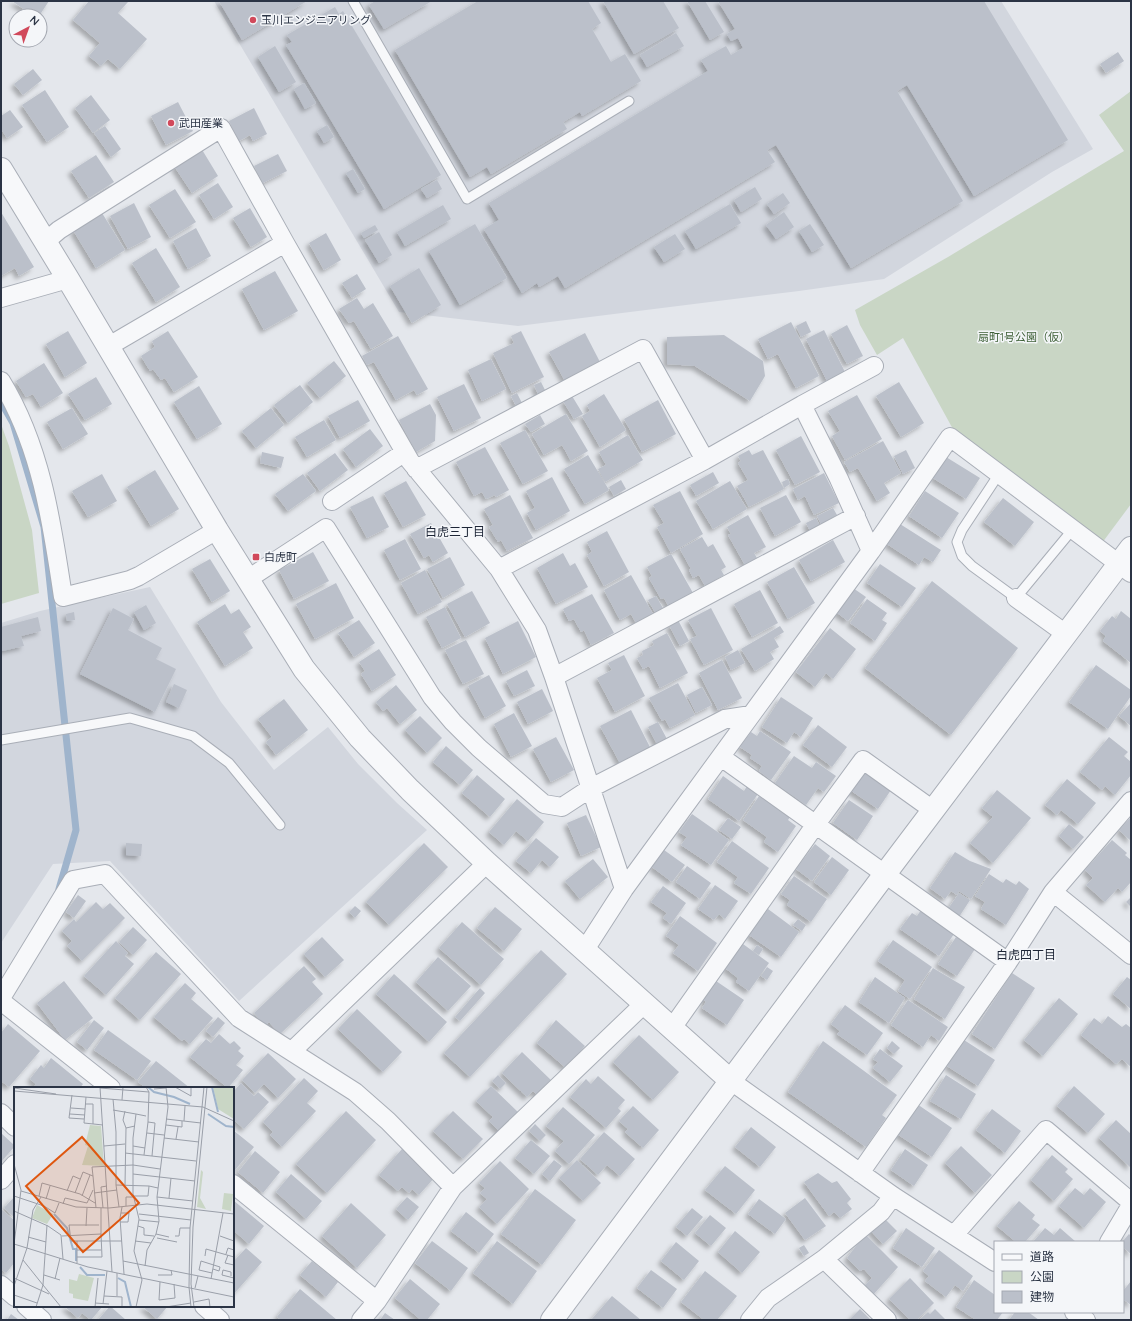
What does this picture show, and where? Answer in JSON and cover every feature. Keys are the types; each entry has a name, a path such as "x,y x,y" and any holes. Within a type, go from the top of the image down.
{"street":[{"path":"46,241 59,230 221,128 405,452 416,469 499,569 537,630 554,677 624,890"},
{"path":"1,169 109,346 217,530 304,669 360,738 410,790 487,863 731,1081 893,1196 994,1261"},
{"path":"109,346 285,243"},
{"path":"1,298 68,279"},
{"path":"416,469 643,349 705,460"},
{"path":"499,569 705,460 874,366"},
{"path":"1,381 26,431 41,480 52,528 63,597 130,580 217,530"},
{"path":"802,405 839,479 871,551"},
{"path":"552,1320 1066,634 1127,562 1073,529 950,437 871,551 624,890 584,951"},
{"path":"332,501 405,452"},
{"path":"554,677 856,516"},
{"path":"248,579 326,528 432,697 453,722 479,748 544,804 562,807 591,788 725,719 751,715"},
{"path":"1016,598 1066,634"},
{"path":"721,757 1008,962"},
{"path":"672,1028 863,760 933,810"},
{"path":"860,1172 1008,962 1053,892 1131,801"},
{"path":"292,1051 487,863"},
{"path":"110,1087 1,1000 73,880 105,874 239,1018 355,1092 388,1121 453,1187"},
{"path":"1053,892 1131,955"},
{"path":"361,1320 377,1301 453,1187 644,1004"},
{"path":"1,1113 14,1126"},
{"path":"954,1235 1046,1130 1131,1204 1110,1241"},
{"path":"1,1180 14,1165"},
{"path":"234,1185 377,1301"},
{"path":"750,1320 768,1298 824,1259 881,1212 893,1196"},
{"path":"824,1259 887,1320"},
{"path":"1,1285 14,1296"},
{"path":"27,1307 42,1320"},
{"path":"205,1307 220,1320"},
{"path":"1076,1313 1086,1320"}],"lane":[{"path":"352,1 466,199 629,101"},
{"path":"999,474 962,530 957,542 962,556 972,566 1016,598 1073,529"},
{"path":"1,740 130,718 193,736 228,763 280,825"}],"shaded area":[{"path":"214,1 1001,1 1093,149 1052,172 884,279 518,326 399,312"},
{"path":"150,587 221,702 274,770 328,727 358,764 397,803 427,830 239,1001 110,861 53,864 1,943 1,623 40,611"}],"green space":[{"name":"扇町1号公園（仮）","path":"1131,91 1131,504 1102,543 954,431 903,338 877,355 860,325 855,310 948,257 1124,151 1099,115"},
{"path":"1,424 9,446 32,530 39,593 1,604"}],"building":[{"path":"12,1 49,1 44,8 22,8"},
{"path":"89,1 127,1 128,2 118,13 147,39 120,69 108,59 101,66 89,56 100,43 73,20"},
{"name":"玉川エンジニアリング","path":"219,1 307,1 242,40"},
{"path":"375,1 432,1 384,29 369,5"},
{"path":"478,1 588,1 601,23 592,29 611,62 625,54 641,81 582,116 580,112 563,122 567,129 491,174 487,167 470,177 395,50"},
{"path":"603,1 663,1 679,28 634,54"},
{"path":"687,1 705,1 724,32 710,40"},
{"path":"718,1 984,1 1068,140 974,196 907,85 897,91 963,201 851,268 776,145 767,150 775,162 565,288 558,276 539,287 537,283 522,293 484,229 499,220 489,203 708,71 701,60 726,46 731,55 743,48 738,38 731,41 727,34 735,29"},
{"path":"335,7 339,14 343,11 441,175 384,209 286,45 292,42 287,35"},
{"path":"676,33 684,46 647,67 640,55"},
{"path":"275,46 296,82 279,92 258,57"},
{"path":"1118,52 1124,61 1106,73 1100,64"},
{"path":"33,69 42,80 23,95 14,84"},
{"path":"304,83 316,103 305,109 294,89"},
{"path":"45,90 69,127 47,142 22,105"},
{"path":"91,95 110,120 93,133 75,108"},
{"path":"178,102 193,131 166,145 151,116"},
{"path":"254,108 267,134 253,141 250,135 239,141 229,121"},
{"path":"10,110 23,127 7,138 1,129 1,116"},
{"path":"327,125 334,137 324,143 317,131"},
{"path":"105,126 121,149 111,157 94,133"},
{"path":"201,148 218,176 192,193 174,166"},
{"path":"278,154 287,171 263,183 254,166"},
{"path":"96,155 114,182 89,198 71,171"},
{"path":"353,169 365,189 358,193 346,173"},
{"path":"437,180 442,189 427,198 421,189"},
{"path":"218,183 233,207 214,219 199,195"},
{"path":"755,187 762,199 741,212 734,200"},
{"path":"175,189 196,222 170,238 149,205"},
{"path":"783,193 790,203 774,214 767,204"},
{"path":"134,203 151,237 128,249 110,216"},
{"path":"730,204 741,223 696,249 685,231"},
{"path":"443,205 451,219 405,246 397,232"},
{"path":"250,208 267,237 251,247 233,218"},
{"path":"1,212 34,267 19,276 15,268 1,276"},
{"path":"784,212 794,227 776,239 766,225"},
{"path":"102,213 125,250 96,268 73,230"},
{"path":"475,224 507,278 460,305 429,251"},
{"path":"810,224 824,245 812,252 799,231"},
{"path":"375,225 378,230 364,238 361,233"},
{"path":"196,228 211,256 188,269 173,241"},
{"path":"379,232 392,255 379,263 365,240"},
{"path":"326,233 341,260 324,270 309,243"},
{"path":"675,234 685,249 664,262 654,247"},
{"path":"156,248 180,287 156,302 132,263"},
{"path":"419,268 441,305 412,323 390,286"},
{"path":"275,271 298,311 264,330 242,289"},
{"path":"357,274 366,289 352,298 342,283"},
{"path":"357,298 364,309 373,303 393,336 371,349 354,321 349,323 339,309"},
{"path":"806,321 811,332 801,337 796,326"},
{"path":"791,322 819,376 796,388 778,354 768,359 758,339"},
{"path":"847,325 863,356 847,364 831,334"},
{"path":"824,330 845,372 827,381 806,339"},
{"path":"68,331 87,363 65,377 46,344"},
{"path":"168,331 198,377 174,392 165,378 161,380 153,369 150,371 141,356 155,347 152,341"},
{"path":"521,331 544,377 512,393 493,353 514,343 511,336"},
{"path":"585,333 600,362 565,381 549,352"},
{"path":"724,335 763,361 765,376 750,401 695,366 667,364 667,337"},
{"path":"398,336 428,389 417,395 414,390 396,400 374,362 367,365 362,356"},
{"path":"491,359 506,389 482,401 468,370"},
{"path":"334,361 346,376 320,398 307,383"},
{"path":"44,363 63,393 41,407 33,394 26,397 16,381"},
{"path":"96,377 112,404 85,420 68,394"},
{"path":"541,382 546,392 539,396 534,385"},
{"path":"899,382 924,423 901,437 876,396"},
{"path":"464,384 481,418 454,431 437,397"},
{"path":"300,385 313,402 288,423 274,405"},
{"path":"199,386 222,424 197,439 174,402"},
{"path":"517,393 522,403 516,406 511,396"},
{"path":"604,394 626,430 600,447 582,416 590,411 587,405"},
{"path":"857,395 882,439 845,460 832,436 840,431 828,411"},
{"path":"572,396 583,414 574,419 563,401"},
{"path":"358,400 370,421 340,438 328,416"},
{"path":"658,400 676,434 642,452 624,419"},
{"path":"430,404 436,415 435,441 416,452 399,420"},
{"path":"72,408 88,434 63,449 47,422"},
{"path":"271,408 284,425 256,448 242,431"},
{"path":"566,414 588,451 571,461 562,445 544,455 532,434"},
{"path":"540,415 545,424 531,432 525,424"},
{"path":"324,420 336,440 307,457 295,437"},
{"path":"370,429 383,446 356,467 343,449"},
{"path":"525,430 548,471 523,484 500,443"},
{"path":"628,435 643,460 605,482 598,469 606,465 599,452"},
{"path":"801,436 820,472 795,485 776,450"},
{"path":"883,441 901,473 884,483 890,493 877,501 858,468 850,472 844,462"},
{"path":"485,447 509,490 496,497 495,495 486,499 482,492 474,496 456,462"},
{"path":"749,450 752,455 763,450 784,489 749,507 737,486 748,480 738,463 741,461 738,456"},
{"path":"906,450 915,468 903,474 894,456"},
{"path":"262,452 284,457 281,468 260,463"},
{"path":"335,453 348,470 320,491 307,473"},
{"path":"588,455 609,490 585,504 564,469"},
{"path":"946,457 980,478 966,499 933,478"},
{"path":"155,470 179,509 151,526 127,487"},
{"path":"713,472 719,483 696,496 690,485"},
{"path":"824,473 839,503 814,515 805,496 798,500 793,489"},
{"path":"102,474 117,501 88,517 72,491"},
{"path":"303,474 316,491 288,511 275,494"},
{"path":"552,477 570,511 536,530 527,513 535,508 526,491"},
{"path":"788,479 790,484 784,488 782,482"},
{"path":"621,480 626,489 614,496 609,487"},
{"path":"406,481 426,515 403,527 384,493"},
{"path":"730,481 747,509 713,529 696,501"},
{"path":"680,491 703,534 671,553 657,527 664,523 653,505"},
{"path":"925,491 959,513 942,538 909,516"},
{"path":"510,495 533,538 507,551 501,540 498,542 489,527 493,525 484,509"},
{"path":"786,495 801,522 775,536 760,508"},
{"path":"373,496 389,527 367,538 350,507"},
{"path":"1003,498 1034,522 1015,546 984,522"},
{"path":"833,508 837,515 821,524 817,516"},
{"path":"748,515 766,547 754,553 757,558 745,565 728,535 731,534 727,527"},
{"path":"816,518 821,528 811,533 806,523"},
{"path":"431,523 448,553 433,562 429,555 424,558 410,534"},
{"path":"900,524 941,550 933,562 924,557 919,565 887,544"},
{"path":"607,531 629,572 604,586 587,555 592,552 587,542"},
{"path":"702,537 708,547 713,544 726,567 721,570 724,575 705,586 699,575 693,578 689,570 691,569 680,549"},
{"path":"405,539 421,569 400,580 384,550"},
{"path":"833,540 845,562 811,581 799,560"},
{"path":"313,552 329,581 294,599 279,570"},
{"path":"563,553 570,566 575,563 588,587 556,604 537,568"},
{"path":"671,554 693,593 669,607 664,598 661,599 649,578 652,576 647,567"},
{"path":"450,557 465,585 443,598 427,569"},
{"path":"210,559 230,591 212,602 192,569"},
{"path":"880,564 916,588 902,607 867,583"},
{"path":"794,567 815,603 788,619 767,582"},
{"path":"425,570 442,602 418,614 401,583"},
{"path":"631,575 653,614 636,623 631,614 620,620 604,590"},
{"path":"932,581 1018,648 951,735 865,668"},
{"path":"336,583 354,618 315,639 296,604"},
{"path":"853,588 866,597 848,621 836,612"},
{"path":"760,590 778,623 752,637 734,604"},
{"path":"472,591 490,623 465,637 447,604"},
{"path":"592,594 614,633 591,645 584,630 581,632 574,619 569,621 563,609"},
{"path":"656,596 664,610 656,614 648,600"},
{"path":"867,599 887,613 882,620 887,623 875,641 850,623"},
{"path":"225,604 231,614 239,609 251,627 243,632 253,648 225,666 197,622"},
{"path":"146,605 156,623 144,630 134,612"},
{"path":"445,607 461,638 442,648 426,617"},
{"path":"113,608 134,619 128,630 162,648 156,659 176,669 155,712 80,674"},
{"path":"711,608 733,650 704,665 690,639 697,636 688,620"},
{"path":"1121,611 1131,619 1131,663 1103,641 1106,636 1100,631 1112,616 1116,619"},
{"path":"74,612 75,620 67,621 66,614"},
{"path":"38,617 41,631 21,636 24,646 2,651 1,627"},
{"path":"359,620 375,643 354,657 338,633"},
{"path":"678,620 689,641 680,646 669,625"},
{"path":"518,621 536,657 503,674 485,638"},
{"path":"780,626 784,632 774,638 779,647 770,652 774,659 755,671 741,649"},
{"path":"830,628 856,649 833,679 826,673 815,687 796,672"},
{"path":"667,633 688,673 660,688 649,666 643,669 637,658 643,655 642,651 654,645 652,641"},
{"path":"466,640 484,674 463,684 445,650"},
{"path":"379,649 396,675 372,691 361,674 365,671 359,662"},
{"path":"738,650 745,663 731,670 725,657"},
{"path":"624,655 645,696 615,712 597,678 612,670 608,663"},
{"path":"722,660 742,698 718,710 699,673"},
{"path":"1096,665 1131,690 1131,696 1108,729 1069,702"},
{"path":"527,670 535,686 514,696 506,681"},
{"path":"489,675 506,706 485,718 468,686"},
{"path":"678,683 695,715 670,728 665,719 662,721 649,698"},
{"path":"174,684 187,690 179,708 166,702"},
{"path":"396,685 417,710 400,724 387,708 383,711 376,702"},
{"path":"702,687 712,705 696,713 687,695"},
{"path":"542,689 553,711 528,724 517,702"},
{"path":"781,697 813,718 801,737 794,732 787,743 762,727"},
{"path":"284,699 308,730 276,755 266,742 272,737 258,719"},
{"path":"1131,703 1131,726 1119,716"},
{"path":"631,710 651,749 621,765 600,726"},
{"path":"514,713 532,746 511,757 494,724"},
{"path":"420,716 442,738 427,753 405,730"},
{"path":"658,722 668,741 658,746 648,727"},
{"path":"818,725 847,747 832,767 803,745"},
{"path":"760,731 791,752 771,780 759,771 762,766 750,758 752,755 740,747 751,732 757,736"},
{"path":"556,737 574,770 551,782 533,749"},
{"path":"1109,737 1128,752 1124,756 1131,762 1131,775 1115,795 1105,786 1102,790 1080,772"},
{"path":"446,746 473,770 460,785 433,762"},
{"path":"794,756 812,768 816,762 836,776 824,792 818,788 806,805 775,783"},
{"path":"864,771 891,790 878,809 850,790"},
{"path":"477,775 505,799 490,817 462,793"},
{"path":"723,776 744,791 747,786 758,794 739,821 708,799"},
{"path":"1067,779 1096,803 1078,824 1061,810 1057,815 1045,805"},
{"path":"997,790 1031,818 993,863 970,843 993,817 982,808"},
{"path":"759,796 790,817 788,820 796,826 778,852 764,842 767,837 743,820"},
{"path":"517,799 544,822 528,841 516,831 504,845 489,832"},
{"path":"849,800 873,816 857,840 833,823"},
{"path":"692,814 729,840 711,865 681,845 687,837 679,832"},
{"path":"586,815 601,847 581,856 567,823"},
{"path":"1131,817 1131,841 1119,830"},
{"path":"728,818 741,827 732,839 719,830"},
{"path":"1069,824 1084,837 1073,849 1059,836"},
{"path":"536,838 559,857 550,867 542,860 531,873 516,861"},
{"path":"1112,840 1127,853 1125,855 1131,860 1131,882 1122,892 1118,888 1105,902 1086,885 1093,878 1085,870"},
{"path":"732,841 769,868 751,894 734,883 738,877 717,862"},
{"path":"126,843 142,844 141,856 126,855"},
{"path":"424,843 448,867 389,925 366,902"},
{"path":"815,844 830,856 812,881 796,869"},
{"path":"664,850 685,865 672,882 652,867"},
{"path":"955,852 970,861 991,869 971,899 959,891 957,895 951,891 945,899 930,888"},
{"path":"832,857 849,870 831,895 814,882"},
{"path":"593,859 608,877 580,899 565,881"},
{"path":"687,866 711,883 700,899 676,882"},
{"path":"989,874 1003,883 1006,879 1016,885 1019,881 1029,889 1006,925 981,909 985,902 975,896"},
{"path":"794,876 827,899 811,922 787,905 790,900 781,894"},
{"path":"715,885 738,901 725,919 719,914 714,920 698,909"},
{"path":"663,886 686,903 671,924 663,918 667,913 651,902"},
{"path":"959,893 970,900 959,917 948,909"},
{"path":"78,895 86,901 74,918 66,912"},
{"path":"1131,897 1131,907 1126,902"},
{"path":"96,902 103,909 110,903 125,918 82,961 67,946 72,941 62,931 74,919 76,922"},
{"path":"355,906 361,911 355,918 349,912"},
{"path":"495,907 522,929 504,951 477,928"},
{"path":"768,909 799,932 781,957 749,935"},
{"path":"921,910 954,934 939,956 900,929 912,913 917,916"},
{"path":"680,916 717,943 698,971 673,953 679,945 666,936"},
{"path":"798,919 806,925 802,931 793,925"},
{"path":"462,922 504,959 481,985 439,948"},
{"path":"133,927 147,940 133,955 119,942"},
{"path":"322,937 344,960 325,977 304,954"},
{"path":"956,937 975,949 957,976 938,964"},
{"path":"893,940 932,967 910,999 898,991 905,980 878,961"},
{"path":"116,941 128,953 125,956 134,964 106,995 84,976"},
{"path":"743,944 769,963 749,991 736,982 738,978 725,968"},
{"path":"757,945 763,949 759,955 753,951"},
{"path":"541,950 567,974 470,1077 444,1053"},
{"path":"156,952 181,974 140,1020 115,998"},
{"path":"438,957 471,986 448,1011 416,982"},
{"path":"304,966 316,979 312,982 323,994 280,1034 269,1022 265,1026 254,1013"},
{"path":"767,967 773,971 767,980 761,976"},
{"path":"933,968 965,987 945,1019 914,999"},
{"path":"1012,973 1035,988 995,1049 972,1034"},
{"path":"394,974 447,1022 429,1042 376,994"},
{"path":"875,977 905,998 889,1023 859,1002"},
{"path":"1127,977 1131,980 1131,1009 1113,994"},
{"path":"64,981 93,1018 65,1040 37,1003"},
{"path":"716,981 744,1000 727,1025 702,1008 706,1002 703,999"},
{"path":"185,983 196,993 191,999 213,1018 190,1044 184,1039 182,1041 154,1017"},
{"path":"480,988 485,993 460,1021 455,1017"},
{"path":"1059,998 1078,1014 1043,1056 1024,1040"},
{"path":"908,1000 948,1027 939,1041 931,1035 923,1047 891,1025"},
{"path":"845,1005 883,1033 867,1055 837,1034 840,1031 831,1024"},
{"path":"357,1009 402,1052 383,1072 338,1029"},
{"path":"1108,1016 1122,1027 1126,1024 1131,1028 1131,1067 1122,1059 1116,1064 1081,1035 1094,1018 1102,1024"},
{"path":"218,1017 225,1023 213,1037 206,1031"},
{"path":"94,1020 104,1028 87,1050 77,1042"},
{"path":"556,1020 585,1046 566,1068 537,1043"},
{"path":"8,1024 40,1051 9,1087 1,1081 1,1033"},
{"path":"108,1030 151,1061 137,1080 94,1050"},
{"path":"219,1034 230,1044 234,1041 241,1048 238,1051 244,1056 236,1065 243,1070 229,1087 227,1087 190,1057 206,1039 211,1043"},
{"path":"639,1035 679,1072 653,1100 613,1062"},
{"path":"964,1040 995,1060 978,1086 947,1066"},
{"path":"823,1041 897,1095 882,1115 886,1118 866,1147 788,1092"},
{"path":"892,1041 900,1048 894,1054 887,1048"},
{"path":"880,1049 903,1066 890,1082 873,1068 878,1062 873,1059"},
{"path":"522,1052 554,1083 540,1097 533,1091 527,1097 502,1073"},
{"path":"268,1053 296,1079 278,1098 264,1084 255,1093 242,1080"},
{"path":"51,1058 83,1084 81,1087 34,1087 36,1084 30,1079 41,1065 44,1068"},
{"path":"156,1061 189,1087 145,1087 138,1082"},
{"path":"498,1075 506,1083 500,1089 492,1081"},
{"path":"946,1075 976,1094 961,1119 930,1101"},
{"path":"598,1076 625,1100 618,1108 621,1111 606,1128 570,1097 586,1079 591,1084"},
{"path":"304,1078 318,1091 307,1103 316,1111 282,1147 270,1135 273,1132 263,1122"},
{"path":"241,1083 254,1096 258,1092 269,1102 244,1129 234,1120 234,1091"},
{"path":"491,1086 522,1116 503,1135 489,1121 493,1117 476,1101"},
{"path":"1074,1086 1105,1114 1088,1133 1057,1106"},
{"path":"917,1104 952,1128 932,1157 897,1134"},
{"path":"633,1106 659,1130 643,1148 625,1132 628,1129 619,1121"},
{"path":"563,1107 595,1135 569,1164 555,1151 564,1141 546,1126"},
{"path":"992,1109 1021,1131 1005,1153 976,1130"},
{"path":"346,1111 376,1140 327,1193 296,1164"},
{"path":"453,1111 483,1139 463,1159 433,1131"},
{"path":"1116,1120 1131,1134 1130,1167 1099,1138"},
{"path":"535,1124 546,1135 540,1141 529,1131"},
{"path":"751,1127 776,1147 760,1167 735,1147"},
{"path":"234,1131 254,1147 235,1170 234,1169"},
{"path":"604,1132 635,1159 620,1176 607,1165 598,1175 580,1159"},
{"path":"1,1133 14,1145 14,1147 1,1162"},
{"path":"531,1140 550,1156 534,1174 515,1158"},
{"path":"961,1146 992,1175 975,1193 945,1163"},
{"path":"402,1149 435,1177 419,1195 412,1189 409,1193 402,1187 398,1191 379,1175"},
{"path":"905,1149 928,1165 914,1186 891,1170"},
{"path":"255,1151 280,1172 263,1193 238,1172"},
{"path":"1052,1155 1068,1169 1065,1172 1073,1179 1054,1201 1031,1180"},
{"path":"554,1160 562,1166 550,1181 542,1174"},
{"path":"577,1160 601,1183 583,1201 559,1178"},
{"path":"500,1161 529,1189 497,1224 479,1207 487,1199 480,1193 485,1188 479,1183"},
{"path":"725,1166 755,1190 736,1214 705,1190"},
{"path":"818,1173 832,1183 837,1181 851,1199 847,1203 852,1209 840,1218 834,1212 829,1216 804,1182"},
{"path":"291,1174 322,1201 306,1219 276,1192"},
{"path":"1075,1188 1084,1195 1090,1188 1106,1202 1084,1228 1059,1206"},
{"path":"535,1189 576,1220 542,1265 501,1234"},
{"path":"14,1197 14,1217 4,1208"},
{"path":"407,1197 419,1207 408,1220 396,1209"},
{"path":"805,1198 826,1226 805,1240 785,1213"},
{"path":"759,1199 786,1219 775,1234 748,1214"},
{"path":"234,1201 264,1226 249,1244 234,1231"},
{"path":"1019,1201 1035,1215 1032,1219 1040,1225 1026,1241 1015,1241 997,1226"},
{"path":"351,1203 386,1235 357,1268 322,1236"},
{"path":"692,1208 703,1217 687,1236 676,1227"},
{"path":"1,1209 14,1220 14,1263 6,1273 1,1269"},
{"path":"466,1212 494,1234 479,1253 451,1231"},
{"path":"710,1215 726,1228 711,1246 695,1233"},
{"path":"883,1217 897,1231 883,1244 870,1230"},
{"path":"906,1228 935,1248 922,1267 893,1248"},
{"path":"1045,1228 1054,1235 1060,1228 1075,1241 1034,1241"},
{"path":"735,1231 760,1252 742,1273 718,1252"},
{"path":"865,1234 898,1267 873,1295 864,1286 872,1278 864,1269 860,1271 847,1258"},
{"path":"1129,1234 1131,1236 1131,1254 1124,1248 1123,1241"},
{"path":"432,1241 468,1268 451,1291 415,1263"},
{"path":"497,1241 537,1271 513,1304 473,1273"},
{"path":"676,1242 699,1261 684,1280 661,1261"},
{"path":"804,1245 809,1253 804,1256 799,1248"},
{"path":"246,1248 262,1262 234,1294 234,1261"},
{"path":"939,1250 973,1276 963,1291 955,1285 946,1297 925,1281 929,1276 923,1271"},
{"path":"312,1261 338,1282 326,1297 300,1275"},
{"path":"651,1270 677,1289 663,1308 637,1288"},
{"path":"705,1271 737,1296 717,1320 704,1320 681,1302"},
{"path":"910,1278 934,1303 917,1320 910,1320 889,1299"},
{"path":"410,1279 440,1304 427,1320 421,1320 395,1298"},
{"path":"974,1280 994,1294 994,1313 1002,1313 997,1320 976,1320 956,1307"},
{"path":"1131,1281 1131,1305 1124,1300 1124,1290"},
{"path":"300,1289 337,1320 281,1320 277,1317"},
{"path":"612,1296 641,1320 591,1320"},
{"path":"65,1307 102,1307 91,1320 82,1313 78,1318"},
{"path":"109,1307 111,1307 126,1320 98,1320"},
{"path":"143,1307 167,1307 157,1319"},
{"path":"860,1309 871,1320 849,1320"},
{"path":"935,1309 946,1320 919,1320 928,1312 930,1314"},
{"path":"385,1313 395,1320 380,1320"},
{"path":"1014,1313 1029,1313 1039,1320 1009,1320"},
{"path":"11,1314 19,1320 7,1320"}],"waterway":[{"path":"1,402 13,423 44,527 76,830 59,889"}],"place":[{"name":"玉川エンジニアリング","path":"253,20"},
{"name":"武田産業","path":"171,123"},
{"name":"白虎町","path":"256,557"}],"district":[{"name":"白虎三丁目","path":"455,532"},
{"name":"白虎四丁目","path":"1026,955"}]}
